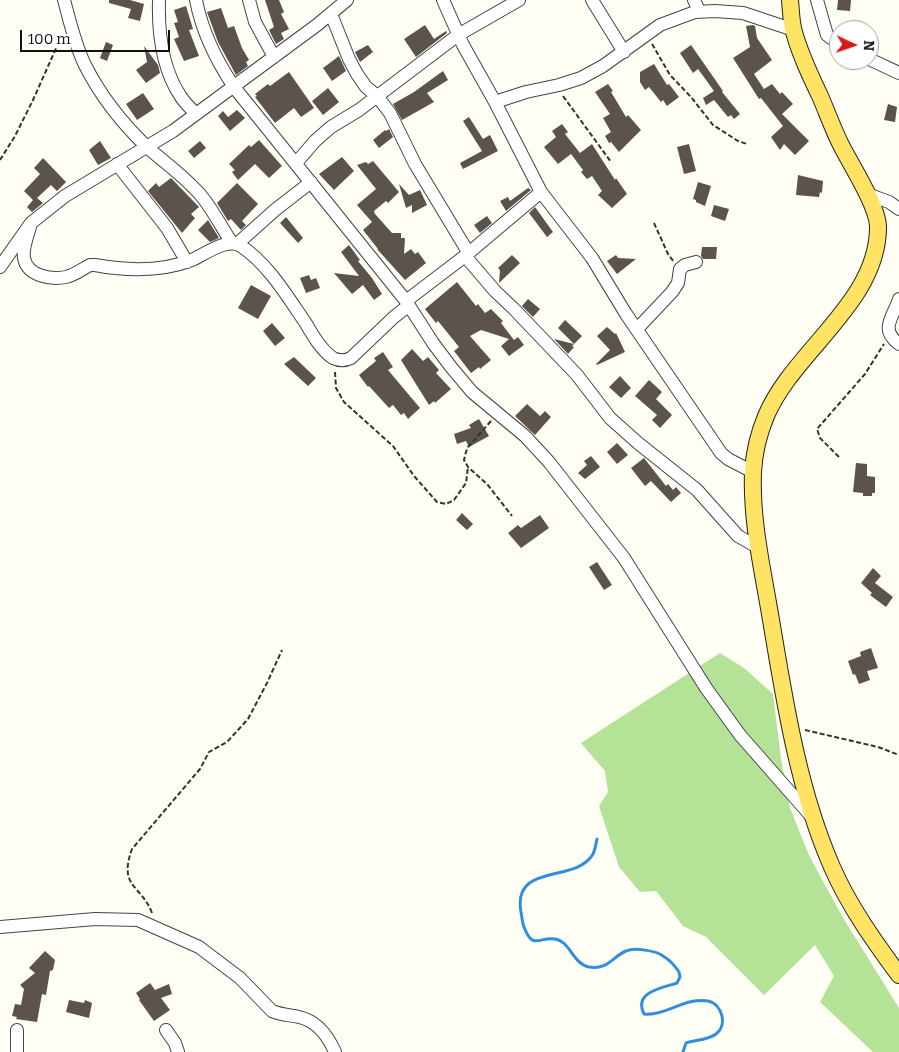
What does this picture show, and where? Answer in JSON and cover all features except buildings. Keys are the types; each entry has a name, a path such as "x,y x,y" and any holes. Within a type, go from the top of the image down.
{"main road":[{"path":"790,0 794,30 805,62 840,142 867,194 878,223 876,247 861,286 784,382 767,415 760,436 753,472 754,511 795,753 813,818 843,892 899,975"}],"street":[{"path":"64,0 85,64 98,88 121,118 147,146 203,198 235,243 267,270 321,345 331,356 337,359 345,360 351,358 407,303 541,192"},
{"path":"158,0 160,36 172,82 181,98 196,114"},
{"path":"196,0 204,30 213,52 234,86 407,303 451,367 472,392 525,436 550,462 624,558 706,688 740,735 813,818"},
{"path":"249,0 255,22 274,57"},
{"path":"0,267 31,223 65,196 173,131 274,57 347,0"},
{"path":"443,0 458,35 541,192 592,258 682,397 721,453 728,459 753,472"},
{"path":"296,163 315,141 331,127 355,112 458,35 519,0"},
{"path":"592,0 624,52"},
{"path":"817,0 825,30 829,36"},
{"path":"495,102 581,78 624,52 660,25 697,6 743,13 794,30"},
{"path":"330,14 349,59 370,92 377,96 390,113 415,164 466,254 495,291 514,308 577,375 610,418 633,439 697,490 738,536 759,548"},
{"path":"879,64 899,73"},
{"path":"117,164 167,228 187,262"},
{"path":"31,223 24,258 28,267 35,274 44,277 66,277 90,265 150,269 170,267 235,243 311,182"},
{"path":"867,194 889,202 899,209"},
{"path":"638,329 672,292 678,283 680,269 696,262"},
{"path":"894,340 889,326 899,299"},
{"path":"0,927 94,919 128,918 138,920 199,946 240,978 272,1011 278,1014 297,1016 312,1022 326,1036 335,1052"},
{"path":"16,1052 18,1030"},
{"path":"166,1030 175,1043 178,1052"}],"path":[{"path":"0,160 15,136 33,100 57,43 70,23"},
{"path":"647,34 670,75 691,97 713,125 738,141 748,144"},
{"path":"556,86 611,162"},
{"path":"654,223 668,254 680,269"},
{"path":"839,457 820,438 817,429 894,340"},
{"path":"337,359 335,382 338,394 344,402 393,446 414,476 437,502 446,504 454,500 466,483 468,467"},
{"path":"498,414 466,452 464,460 468,467 484,480 512,516"},
{"path":"156,928 149,905 134,888 127,874 127,861 132,849 200,768 209,752 227,742 248,719 282,650"},
{"path":"790,726 878,747 899,755"}],"green space":[{"path":"720,653 744,668 773,694 781,759 790,808 808,853 826,887 899,1008 899,1052 873,1052 820,1002 834,976 815,945 764,995 706,937 683,926 656,891 640,892 619,867 599,806 608,792 605,771 581,743"}],"waterway":[{"path":"597,839 593,854 585,863 573,869 535,880 526,886 521,896 521,912 524,927 527,934 534,941 550,939 560,941 579,962 589,967 601,967 626,951 634,949 660,954 668,959 679,972 680,977 677,983 657,989 646,996 642,1001 644,1014 652,1014 700,1000 713,1003 722,1015 722,1025 716,1034 705,1039 686,1043 683,1052"}]}
